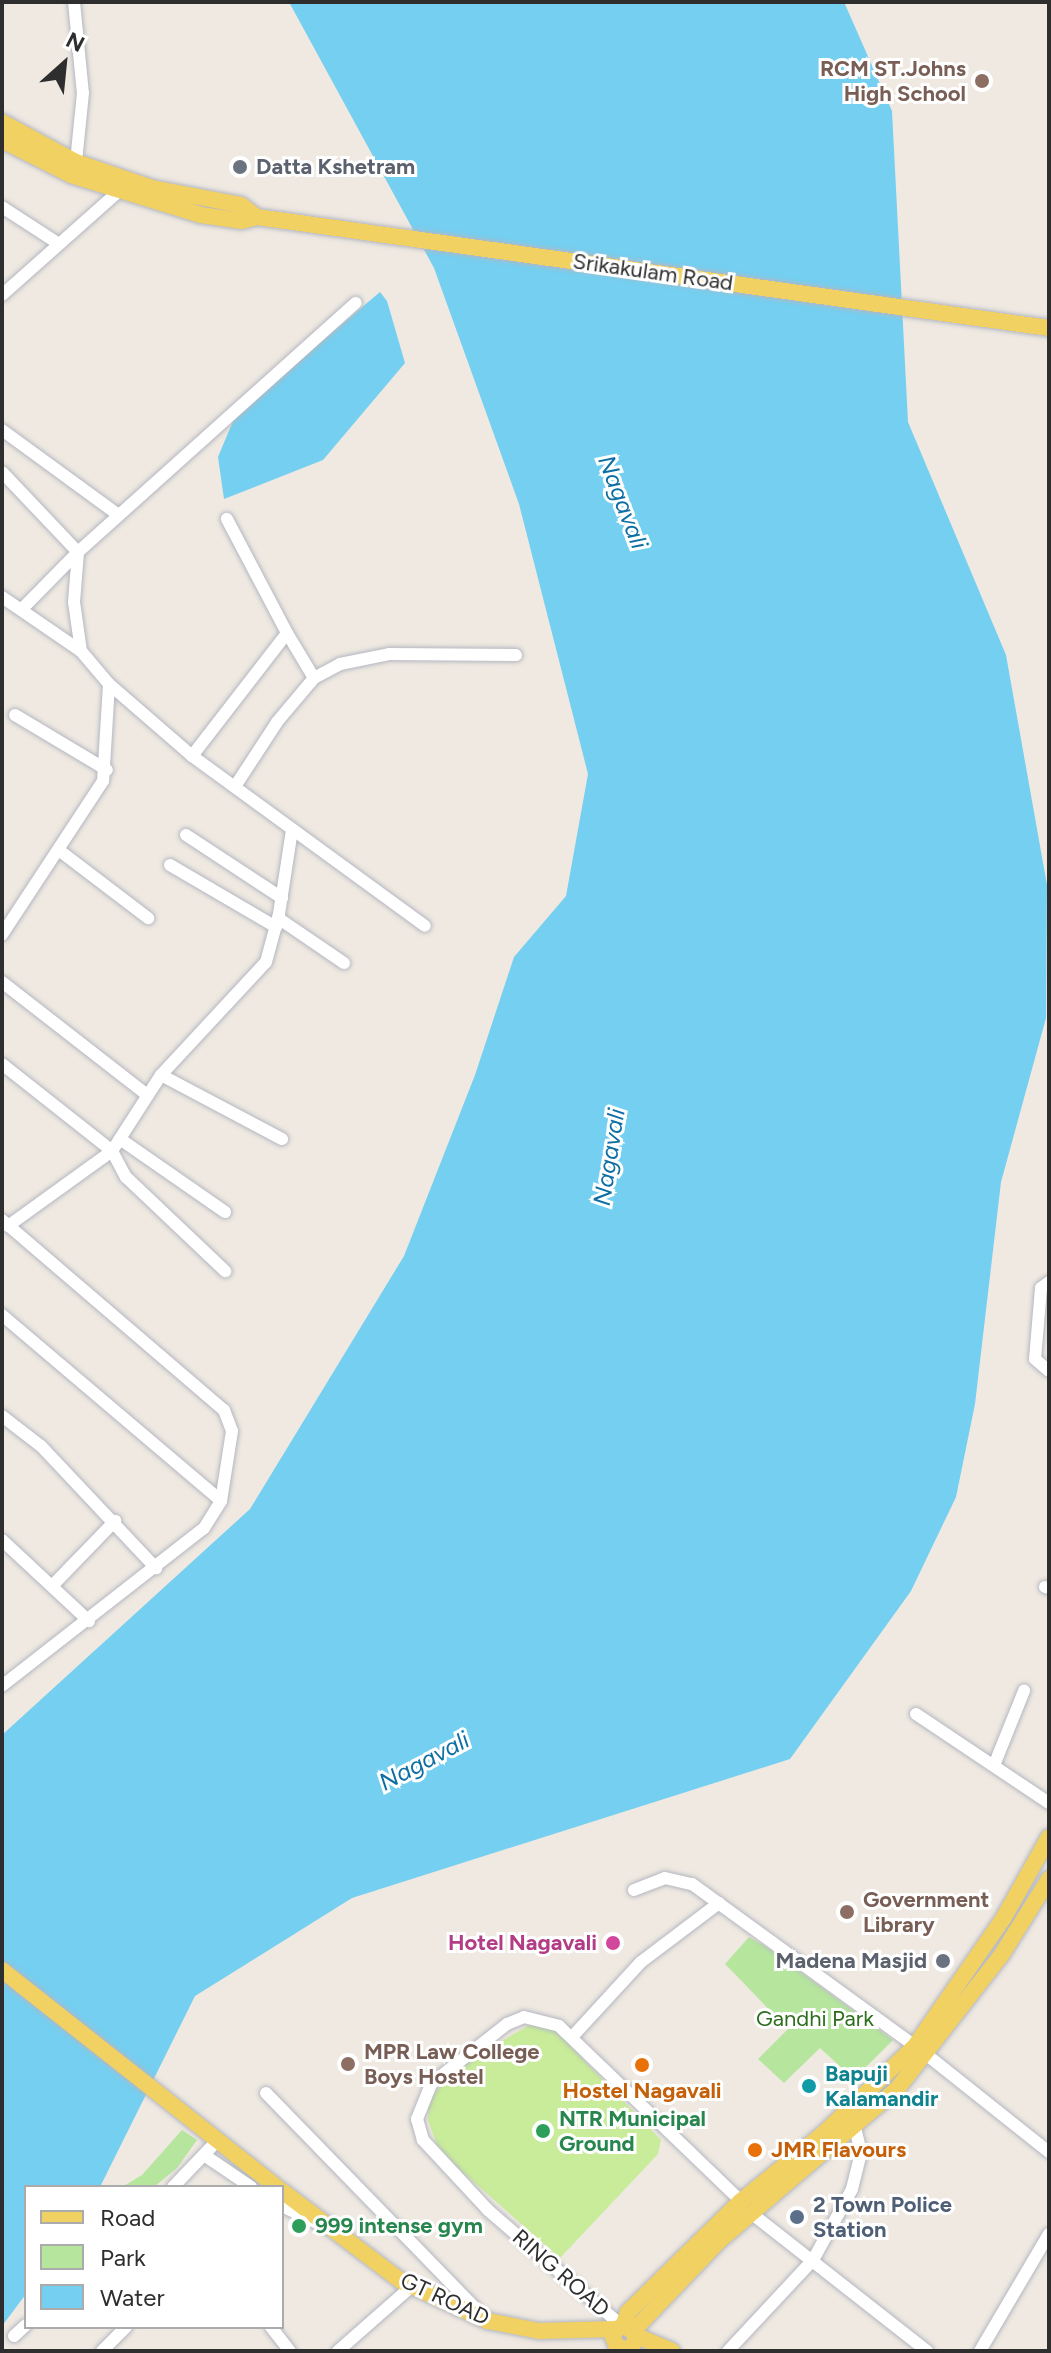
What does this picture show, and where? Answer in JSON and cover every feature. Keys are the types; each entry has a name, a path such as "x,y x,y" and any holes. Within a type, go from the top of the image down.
{"main road":[{"path":"2,122 76,162 203,207"},
{"path":"2,140 118,192 203,207"},
{"name":"Srikakulam Road","path":"203,207 241,221 257,217 1049,328"},
{"path":"672,2351 623,2339 628,2312 835,2123 921,2050 1003,1919 1049,1837"},
{"path":"746,2207 855,2128 1002,1954 1049,1879"},
{"path":"2,1970 274,2185"},
{"name":"GT ROAD","path":"284,2192 412,2286 488,2321 539,2331 623,2339"}],"street":[{"path":"74,2 83,93 76,162"},
{"path":"2,295 118,192"},
{"path":"2,207 59,244"},
{"path":"21,610 116,513 356,303"},
{"path":"2,430 116,513"},
{"path":"2,472 78,552 74,602 81,651"},
{"path":"227,519 314,678"},
{"path":"2,597 81,651 109,684 192,756 236,785 292,830 425,926"},
{"path":"192,756 287,633"},
{"path":"236,785 277,722 314,678 340,664 389,654 516,655"},
{"path":"2,935 60,851 107,770 109,684"},
{"path":"15,715 107,770"},
{"path":"2,1686 89,1621 204,1528 221,1501 232,1431 224,1410 5,1223 112,1151 161,1075 266,962 282,898 292,830"},
{"path":"186,835 282,898"},
{"path":"60,851 148,918"},
{"path":"170,865 277,922 344,963"},
{"path":"2,982 147,1095"},
{"path":"2,1064 112,1151 126,1177 225,1271"},
{"path":"161,1075 282,1139"},
{"path":"120,1139 225,1212"},
{"path":"1049,1282 1041,1288 1035,1359 1049,1371"},
{"path":"2,1315 221,1501"},
{"path":"2,1416 115,1521 156,1568"},
{"path":"52,1586 115,1521"},
{"path":"2,1540 89,1621"},
{"path":"995,1763 1024,1691"},
{"path":"916,1714 995,1763 1049,1803"},
{"path":"634,1890 678,1878 719,1903 921,2050 1049,2152"},
{"path":"572,2037 641,1962 719,1903"},
{"name":"RING ROAD","path":"623,2339 446,2169 423,2140 417,2119 431,2084 507,2024 524,2017 559,2026 746,2207 927,2351"},
{"path":"266,2093 488,2321"},
{"path":"728,2351 813,2260 852,2189 861,2152 855,2128"},
{"path":"175,2185 217,2141"},
{"path":"204,2155 248,2185"},
{"path":"284,2207 337,2232"},
{"path":"980,2351 1049,2234"},
{"path":"338,2351 412,2286"},
{"path":"14,2336 24,2327"},
{"path":"102,2351 124,2329"},
{"path":"273,2329 290,2351"}],"green space":[{"name":"Gandhi Park","path":"749,1937 893,2040 854,2079 820,2048 784,2083 758,2059 788,2029 725,1964"},
{"name":"NTR Municipal Ground","path":"533,2023 554,2029 661,2140 658,2154 560,2258 459,2169 437,2145 428,2120 429,2098 470,2059"},
{"path":"182,2130 197,2140 177,2168 156,2185 125,2185 142,2175"}],"water":[{"name":"Nagavali","path":"289,2 844,2 892,111 908,422 1006,655 1047,885 1046,1018 1001,1182 975,1404 956,1497 911,1591 790,1759 352,1898 195,1996 101,2185 24,2185 24,2297 2,2326 2,1735 250,1509 404,1256 475,1075 514,957 566,896 588,774 519,504 434,268"},
{"path":"380,292 387,301 405,363 323,460 224,499 218,457 236,414"}],"place":[{"name":"RCM ST.Johns High School","path":"982,81"},
{"name":"Datta Kshetram","path":"240,167"},
{"name":"Government Library","path":"847,1912"},
{"name":"Hotel Nagavali","path":"613,1943"},
{"name":"Madena Masjid","path":"943,1961"},
{"name":"MPR Law College Boys Hostel","path":"348,2064"},
{"name":"Hostel Nagavali","path":"642,2065"},
{"name":"Bapuji Kalamandir","path":"809,2086"},
{"name":"NTR Municipal Ground","path":"543,2131"},
{"name":"JMR Flavours","path":"755,2150"},
{"name":"2 Town Police Station","path":"797,2217"},
{"name":"999 intense gym","path":"299,2226"}]}
